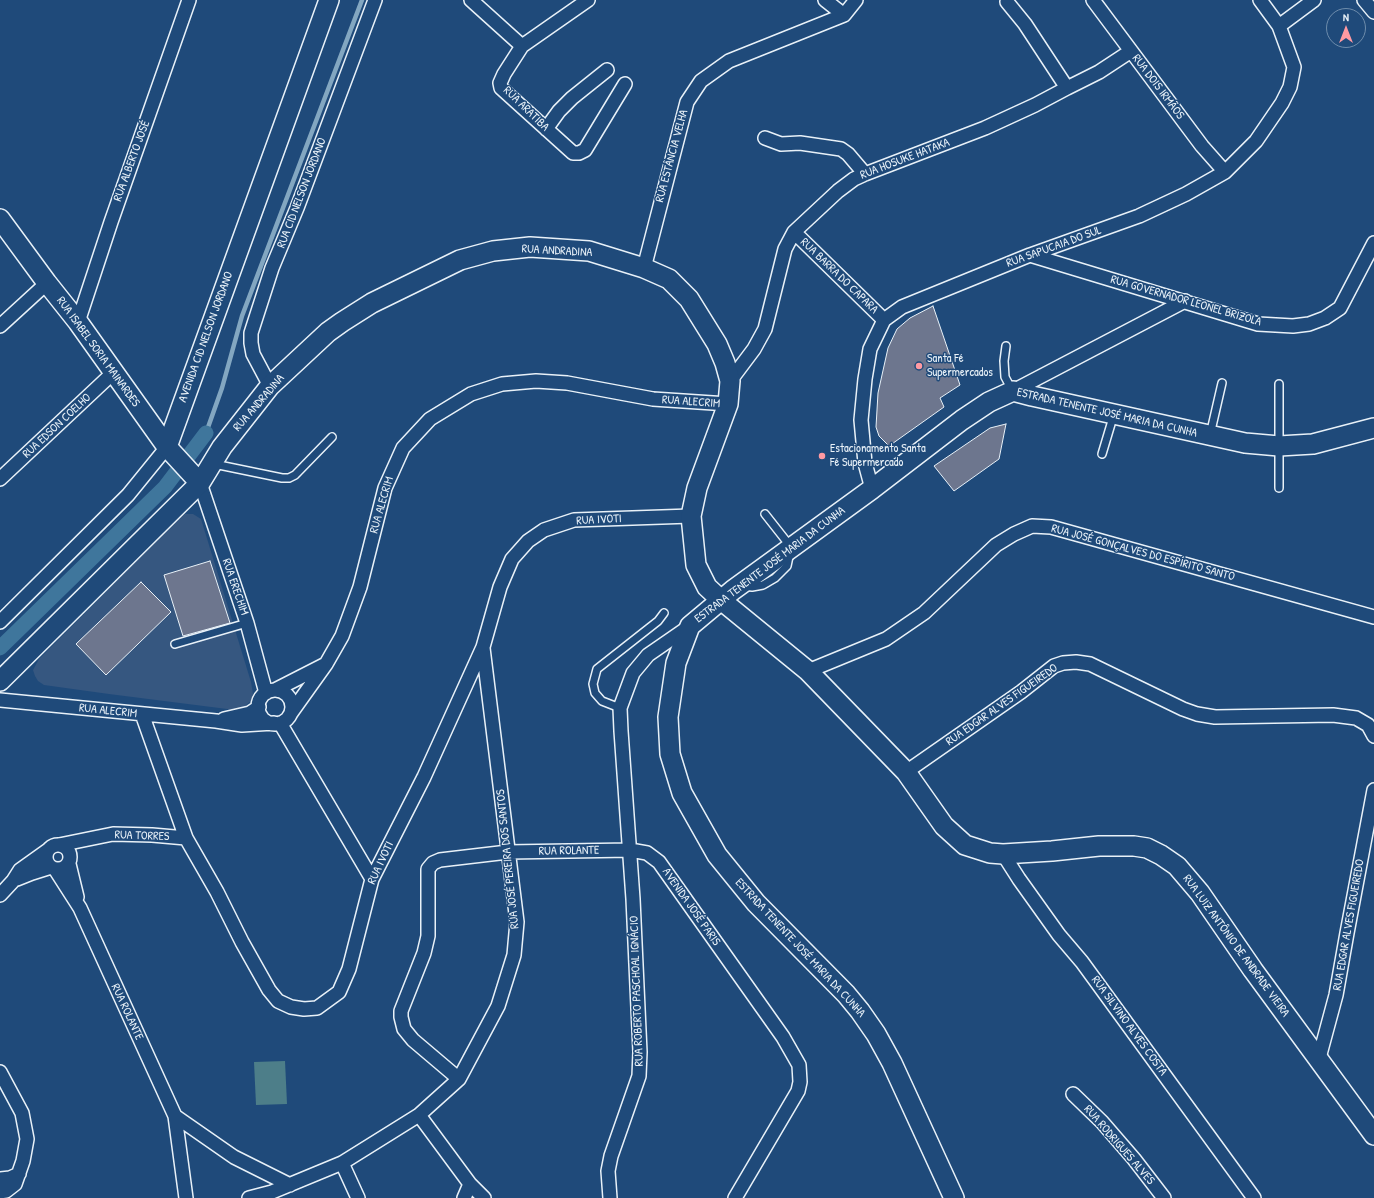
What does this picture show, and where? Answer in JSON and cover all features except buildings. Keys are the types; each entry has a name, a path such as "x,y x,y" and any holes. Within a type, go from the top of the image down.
{"main road":[{"name":"AVENIDA CID NELSON JORDANO","path":"171,451 329,0"},
{"name":"RUA ISABEL SORIA MAINARDES","path":"0,219 78,322 171,451 195,477"},
{"name":"RUA ANDRADINA","path":"195,477 212,463 222,446 270,386 328,332 372,303 460,260 493,251 530,247 589,251 644,268 669,278 689,299 717,344 725,362 730,381 728,404 697,488 691,516 696,565 706,587 721,600"},
{"name":"ESTRADA TENENTE JOSÉ MARIA DA CUNHA","path":"952,1196 892,1063 876,1034 846,994 756,903 717,855 682,793 670,754 668,717 676,663 690,626 740,585 962,420 989,402 1013,390 1032,396 1244,443 1279,446 1313,444 1374,428"},
{"path":"0,682 195,477"},
{"name":"RUA LUIZ ANTÔNIO DE ANDRADE VIEIRA","path":"721,600 808,671 906,772 944,826 965,845 990,853 1003,854 1099,846 1134,846 1147,848 1161,855 1177,866 1200,893 1374,1135"}],"street":[{"name":"RUA ALBERTO JOSÉ","path":"78,322 111,222 189,0"},
{"name":"RUA CID NELSON JORDANO","path":"270,386 253,354 251,333 272,268 297,208 375,0"},
{"path":"471,0 522,46 588,0"},
{"path":"826,0 844,15"},
{"name":"RUA ESTÂNCIA VELHA","path":"644,268 687,102 701,81 729,61 844,15 856,0"},
{"name":"RUA DOIS IRMÃOS","path":"1093,0 1202,146 1225,172"},
{"name":"RUA SAPUCAIA DO SUL","path":"884,320 902,308 1030,255 1139,216 1186,194 1225,172 1256,141 1282,103 1290,87 1294,67 1279,26 1260,0"},
{"path":"1279,26 1314,0"},
{"path":"1364,0 1374,12"},
{"path":"1007,2 1026,24 1067,88"},
{"name":"RUA ARATIBA","path":"522,46 504,74 500,83 501,88 573,153 579,153 584,150 624,84"},
{"name":"RUA HOSUKE HATAKA","path":"730,381 754,349 765,329 785,249 794,232 838,191 854,179 865,174 986,128 1035,105 1099,72 1131,51"},
{"path":"546,129 572,98 607,70"},
{"path":"765,138 781,144 800,144 841,149 848,154 865,174"},
{"name":"RUA BARRA DO CAPARA","path":"794,232 884,320"},
{"name":"RUA GOVERNADOR LEONEL BRIZOLA","path":"1030,255 1258,324 1293,326 1309,324 1325,318 1340,308 1374,243"},
{"path":"0,326 47,283"},
{"path":"1013,390 1185,301"},
{"path":"872,488 865,463 861,420 865,379 870,350 884,320"},
{"name":"RUA EDSON COELHO","path":"0,479 114,372"},
{"name":"RUA ALECRIM","path":"291,713 326,664 342,636 353,610 360,587 385,488 403,448 430,419 471,394 502,384 536,381 568,383 653,399 728,404"},
{"name":"AVENIDA CID NELSON JORDANO","path":"0,622 128,495 143,477 171,451"},
{"name":"RUA ERECHIM","path":"195,477 270,692"},
{"name":"RUA IVOTI","path":"142,714 186,838 217,892 242,942 269,990 278,1001 291,1007 304,1009 317,1008 339,992 349,968 372,879 424,777 483,648 500,587 512,559 528,541 544,530 574,520 691,516"},
{"name":"RUA JOSÉ GONÇALVES DO ESPÍRITO SANTO","path":"808,671 886,639 924,613 996,545 1014,534 1032,526 1051,527 1374,617"},
{"path":"630,850 620,708 633,673 648,655 690,626"},
{"name":"RUA JOSÉ PEREIRA DOS SANTOS","path":"249,1198 273,1195 290,1185 342,1163 419,1115 459,1079 498,1006 514,954 517,922 483,648"},
{"name":"RUA EDGAR ALVES FIGUEIREDO","path":"906,772 1021,692 1054,666 1063,663 1076,662 1090,664 1183,709 1197,714 1215,717 1333,715 1356,718 1368,725 1374,736"},
{"path":"270,692 281,691 289,698 292,708 287,719 277,723 265,720 262,717 259,702 270,692 326,664"},
{"name":"RUA ALECRIM","path":"0,700 216,721 242,725 277,723"},
{"name":"RUA ALECRIM","path":"216,721 250,713 259,707"},
{"path":"277,723 372,879"},
{"name":"RUA EDGAR ALVES FIGUEIREDO","path":"1319,1058 1336,995 1374,790"},
{"name":"RUA TORRES","path":"0,895 13,881 20,870 54,848 113,834 186,838"},
{"name":"RUA TORRES","path":"13,881 32,873 53,868 62,869 87,844 98,838"},
{"path":"53,868 46,861 46,853 54,848 67,848 69,852 69,862"},
{"name":"RUA ROLANTE","path":"459,1079 413,1040 404,1029 401,1017 401,1010 424,953 428,936 428,869 433,863 440,860 508,852 630,850"},
{"name":"RUA ROBERTO PASCHOAL IGNÁCIO","path":"610,1198 608,1171 611,1156 639,1076 640,1044 630,850"},
{"name":"AVENIDA JOSÉ PARIS","path":"630,850 647,853 659,862 783,1037 799,1065 800,1082 798,1091 735,1198"},
{"name":"RUA SILVINO ALVES COSTA","path":"1003,854 1059,935 1082,962 1254,1198"},
{"name":"RUA ROLANTE","path":"69,862 80,908"},
{"name":"RUA ROLANTE","path":"53,868 80,908 175,1116"},
{"path":"0,1072 22,1113 27,1139 23,1161 16,1184 6,1191 0,1192"},
{"name":"RUA RODRIGUES ALVES","path":"1073,1094 1121,1143 1164,1198"},
{"path":"419,1115 470,1184 484,1198"},
{"path":"175,1116 234,1157 290,1185"},
{"path":"175,1116 186,1198"},
{"path":"342,1163 358,1198"},
{"path":"0,1179 10,1178 19,1174"},
{"path":"464,1198 470,1184"}],"lane":[{"path":"1006,346 1004,361 1005,377 1013,390"},
{"path":"1210,436 1222,383"},
{"path":"1279,384 1279,488"},
{"path":"1102,454 1114,414"},
{"path":"212,463 282,478 289,478 295,475 332,436"},
{"path":"765,514 791,547"},
{"path":"620,708 602,701 595,693 593,684 597,669 658,621 664,613"},
{"path":"175,644 247,623"}],"shaded area":[{"path":"185,514 193,514 201,519 251,682 253,694 252,700 245,706 235,710 44,685 38,681 33,670 39,659 180,517"}],"green space":[{"path":"285,1061 287,1104 256,1105 254,1062"}],"waterway":[{"path":"206,433 222,388 242,316 362,0"},
{"path":"0,648 165,487 206,433"}],"place":[{"name":"Santa Fé Supermercados","path":"919,366"},
{"name":"Estacionamento Santa Fé Supermercado","path":"822,456"}]}
